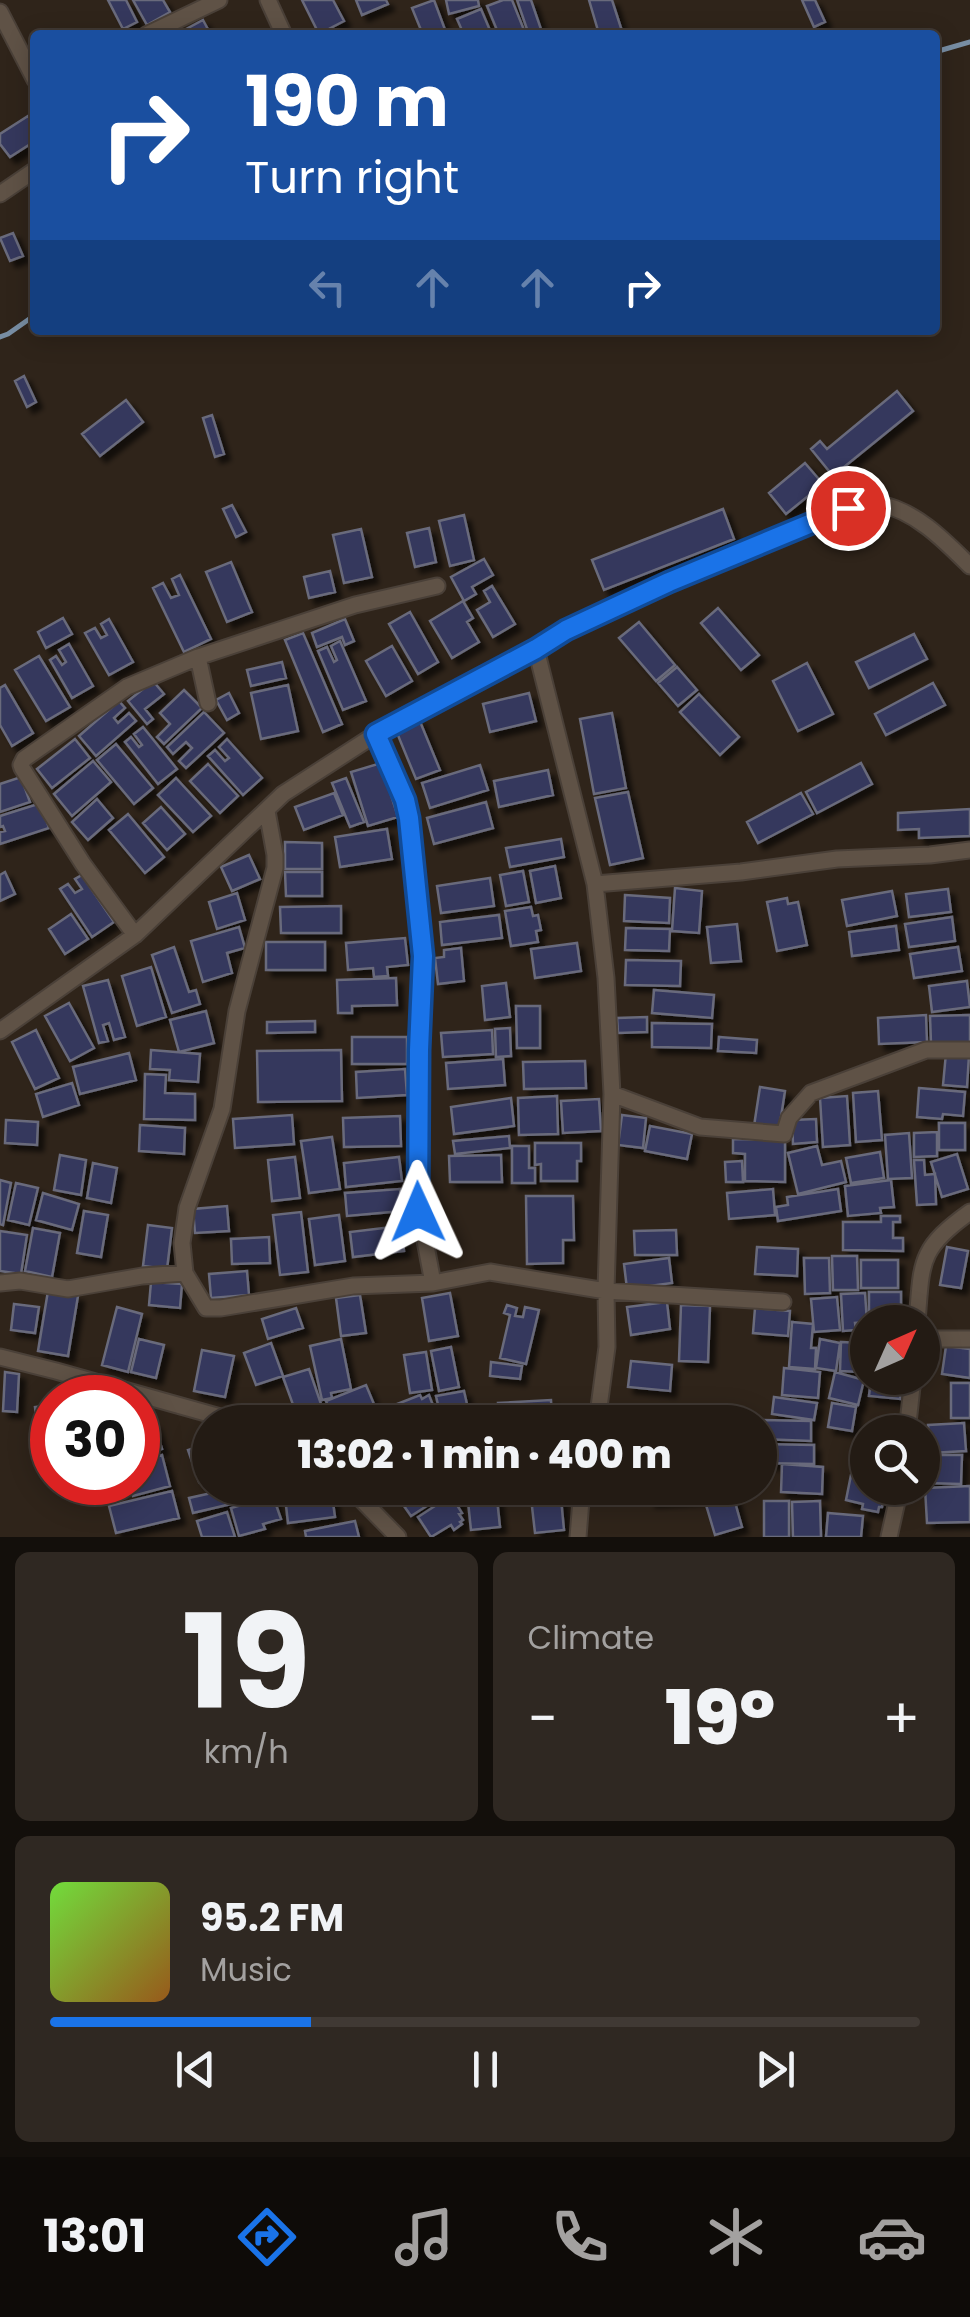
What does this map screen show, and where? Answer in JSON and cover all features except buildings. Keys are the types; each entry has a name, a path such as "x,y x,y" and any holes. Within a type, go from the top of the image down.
{"street":[{"path":"156,30 219,0"},
{"path":"268,0 282,30"},
{"path":"0,12 30,70"},
{"path":"0,194 30,173"},
{"path":"0,1032 135,936 283,794 376,734 566,630 848,508 876,503 902,511 940,536 970,566"},
{"path":"135,936 22,768 26,756 127,687 198,658 355,605 437,586"},
{"path":"536,649 595,884 606,978 612,1094 607,1348 599,1405"},
{"path":"198,658 208,703"},
{"path":"376,734 409,818 423,956 417,1198 433,1283"},
{"path":"267,811 274,868 236,1011 222,1109 188,1208 182,1243 185,1273 206,1308 353,1286 433,1283 490,1272 606,1290 783,1302"},
{"path":"595,884 741,872 837,859 970,850"},
{"path":"612,1094 700,1126 784,1134 789,1118 812,1093 926,1050 970,1050"},
{"path":"919,1305 922,1266 932,1244 970,1212"},
{"path":"0,1283 20,1281 68,1288 185,1273"},
{"path":"940,1338 970,1339"},
{"path":"0,1357 192,1409"},
{"path":"367,1505 398,1537"},
{"path":"578,1537 581,1505"},
{"path":"889,1537 896,1505"}],"waterway":[{"path":"940,51 970,42"},
{"path":"0,337 30,319"}],"route":[{"path":"418,1212 423,956 409,818 376,734 566,630 669,582 848,508"}]}
